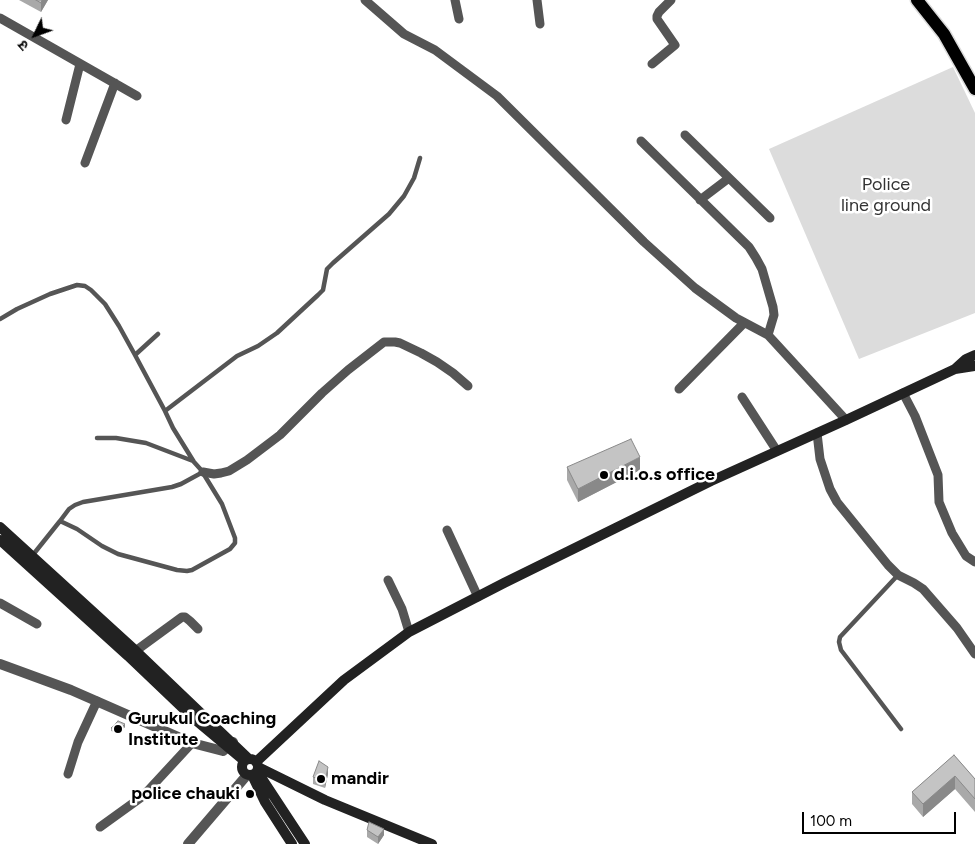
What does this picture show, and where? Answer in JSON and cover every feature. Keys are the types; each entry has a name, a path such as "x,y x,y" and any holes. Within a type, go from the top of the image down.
{"main road":[{"path":"917,0 944,34 975,89"},
{"path":"955,369 966,359 975,355"},
{"path":"252,767 344,680 409,632 710,481 955,369 975,366"},
{"path":"0,526 132,654 194,718 230,745 252,767 305,844"},
{"path":"0,540 132,654"},
{"path":"252,767 264,802 292,844"},
{"path":"252,767 432,844"}],"street":[{"path":"365,0 404,34 435,50 497,96 644,242 695,288 744,323 768,335 846,420"},
{"path":"454,0 459,19"},
{"path":"537,0 540,24"},
{"path":"652,64 675,45 657,19 659,12 671,0"},
{"path":"0,18 137,96"},
{"path":"66,120 80,64"},
{"path":"85,163 115,83"},
{"path":"685,134 770,218"},
{"path":"641,141 748,247 756,258 762,269 773,307 774,315 768,335"},
{"path":"700,200 729,178"},
{"path":"679,389 744,323"},
{"path":"203,472 221,473 240,465 280,435 322,393 384,342 400,343 422,353 453,373 468,386"},
{"path":"903,393 915,416 938,474 939,502 952,533 966,556 975,562"},
{"path":"742,397 777,451"},
{"path":"817,433 820,459 830,488 843,509 888,565 898,575 914,582 923,589 957,628 975,654"},
{"path":"447,530 478,597"},
{"path":"388,580 402,609 409,632"},
{"path":"0,604 37,624"},
{"path":"132,654 182,617 186,617 198,629"},
{"path":"0,664 71,690 192,743 223,750 230,745"},
{"path":"68,774 78,742 96,701"},
{"path":"100,827 144,796 192,743"},
{"path":"188,844 252,767"}],"lane":[{"path":"165,411 237,356 258,346 277,333 318,295 323,290 327,269 389,214 404,196 414,178 420,158"},
{"path":"0,319 50,294 77,285 86,286 91,290 105,304 119,326 173,428 222,504 235,538 235,543 230,549 192,570 177,570 118,554 60,520"},
{"path":"135,356 158,334"},
{"path":"97,438 116,438 146,443 194,462"},
{"path":"32,556 69,509 75,505 172,487 203,472"},
{"path":"898,575 840,637 839,642 841,650 901,730"}],"green space":[{"name":"Police line ground","path":"953,67 975,113 975,313 859,359 769,149"}],"building":[{"path":"631,439 640,457 578,489 567,467"},
{"path":"118,721 125,724 119,730 111,728"},
{"path":"954,755 975,779 975,799 955,776 923,804 912,792"},
{"path":"319,761 328,767 325,781 313,777"},
{"path":"369,822 384,829 378,837 367,830"}],"place":[{"name":"d.i.o.s office","path":"604,475"},
{"name":"Gurukul Coaching Institute","path":"118,729"},
{"name":"mandir","path":"321,779"},
{"name":"police chauki","path":"250,794"}]}
